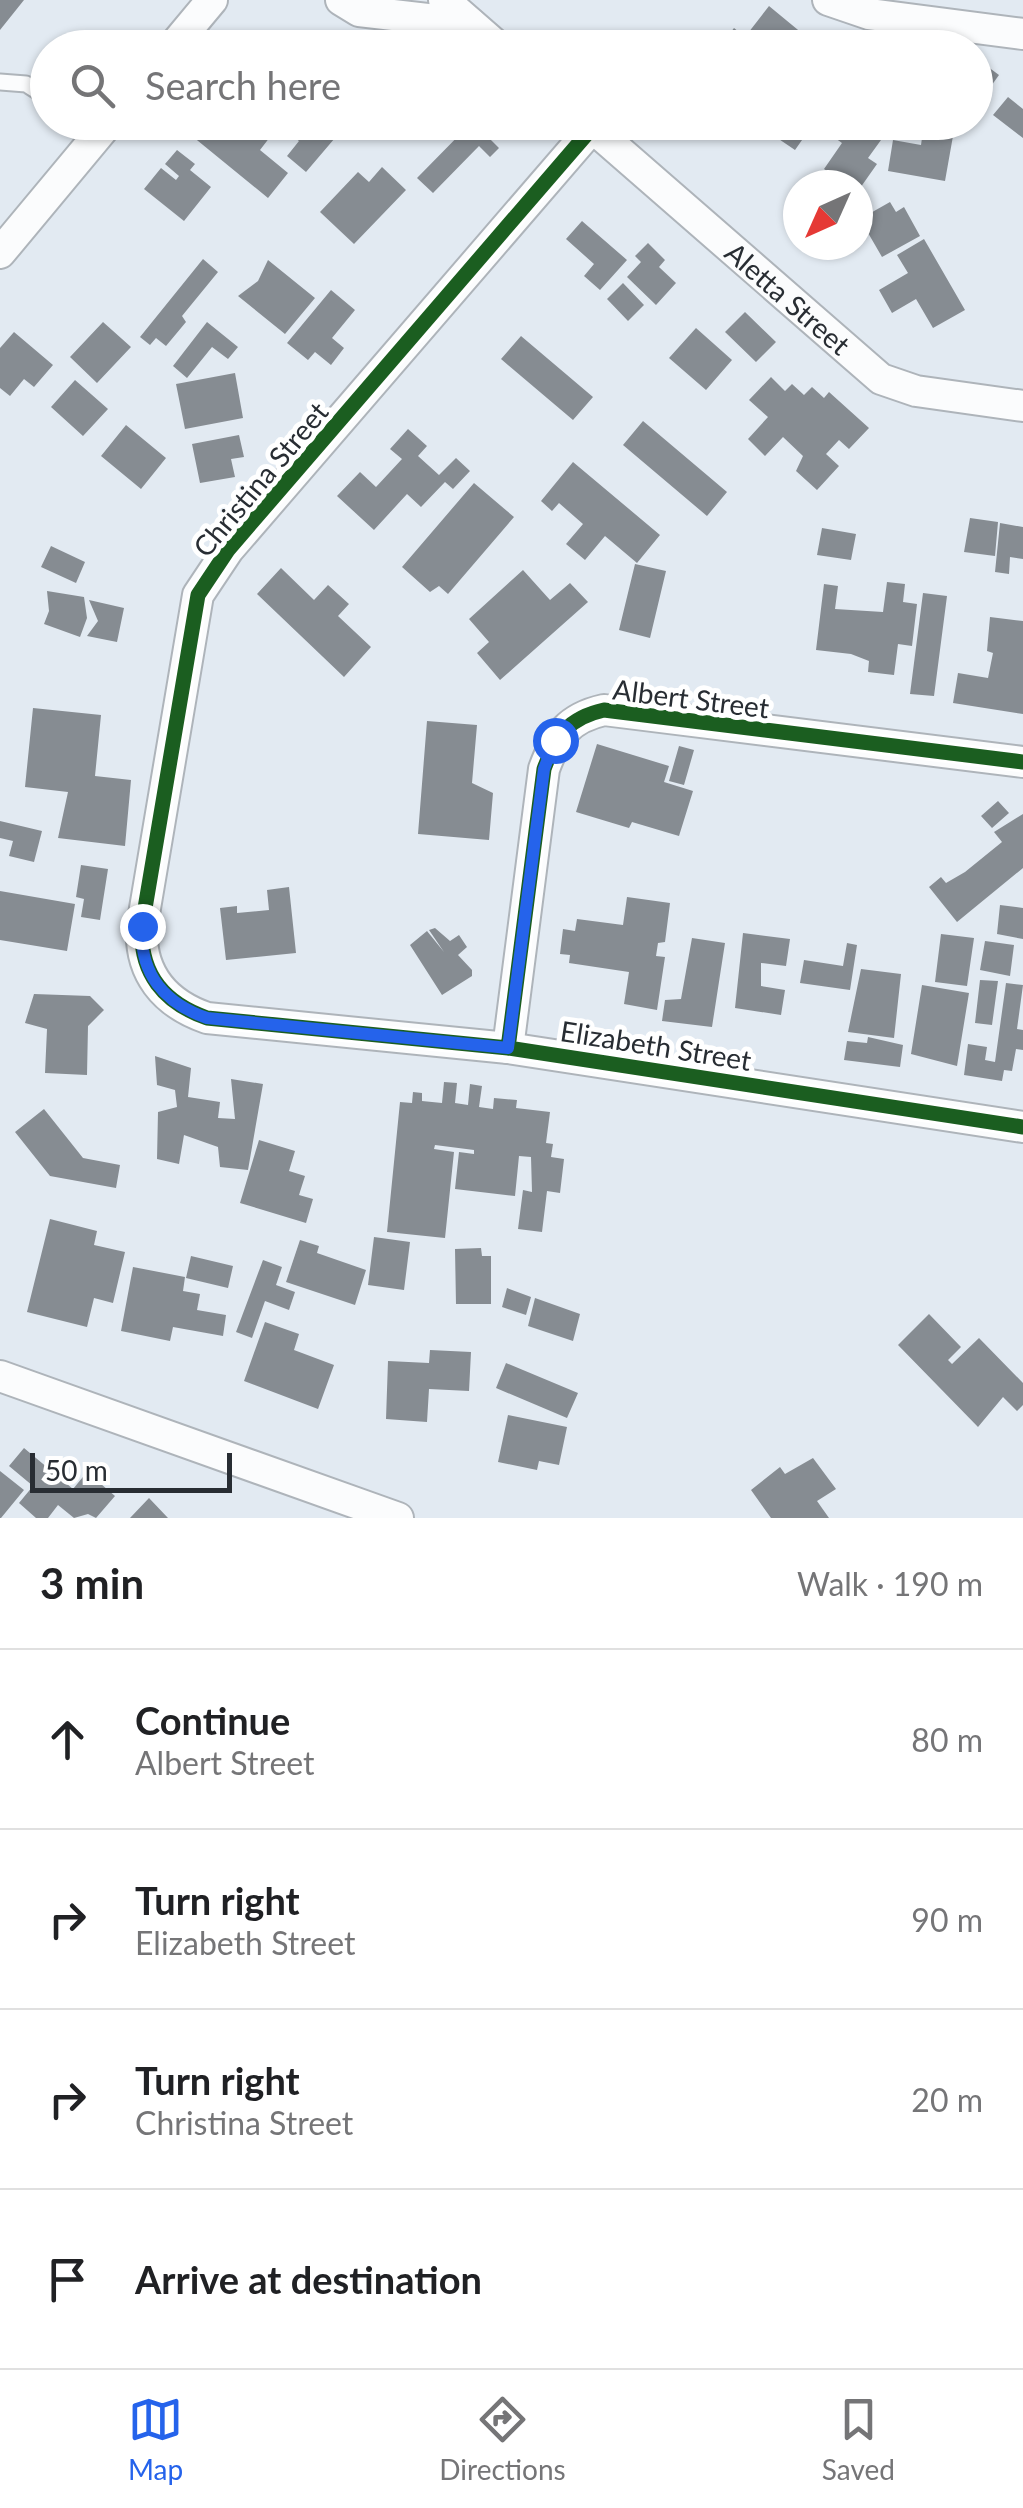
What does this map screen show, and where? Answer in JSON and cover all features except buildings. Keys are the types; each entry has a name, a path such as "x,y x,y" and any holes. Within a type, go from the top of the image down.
{"street":[{"path":"187,30 212,0"},
{"path":"341,0 359,10 471,24"},
{"path":"444,0 478,30"},
{"path":"828,0 869,14 992,30"},
{"path":"993,30 1023,34"},
{"path":"0,253 86,140"},
{"name":"Christina Street","path":"166,997 143,958 142,926 190,621 198,595 228,550 576,140"},
{"name":"Aletta Street","path":"606,140 881,379 916,392 1023,406"},
{"name":"Albert Street","path":"508,1048 544,769 555,740 570,722 604,710 1023,762"},
{"name":"Elizabeth Street","path":"166,997 190,1012 233,1022 508,1048 1023,1127"},
{"path":"0,1376 387,1516"}],"lane":[{"path":"0,82 30,87"}],"cycle path":[{"path":"582,140 228,550 198,595 142,926 150,972 178,1004 207,1018 508,1048 1023,1127"},
{"path":"508,1048 544,769 559,738 581,718 604,710 1023,762"}],"route":[{"path":"142,926 143,958 155,984 166,997 207,1018 508,1048 544,769 555,740"}]}
